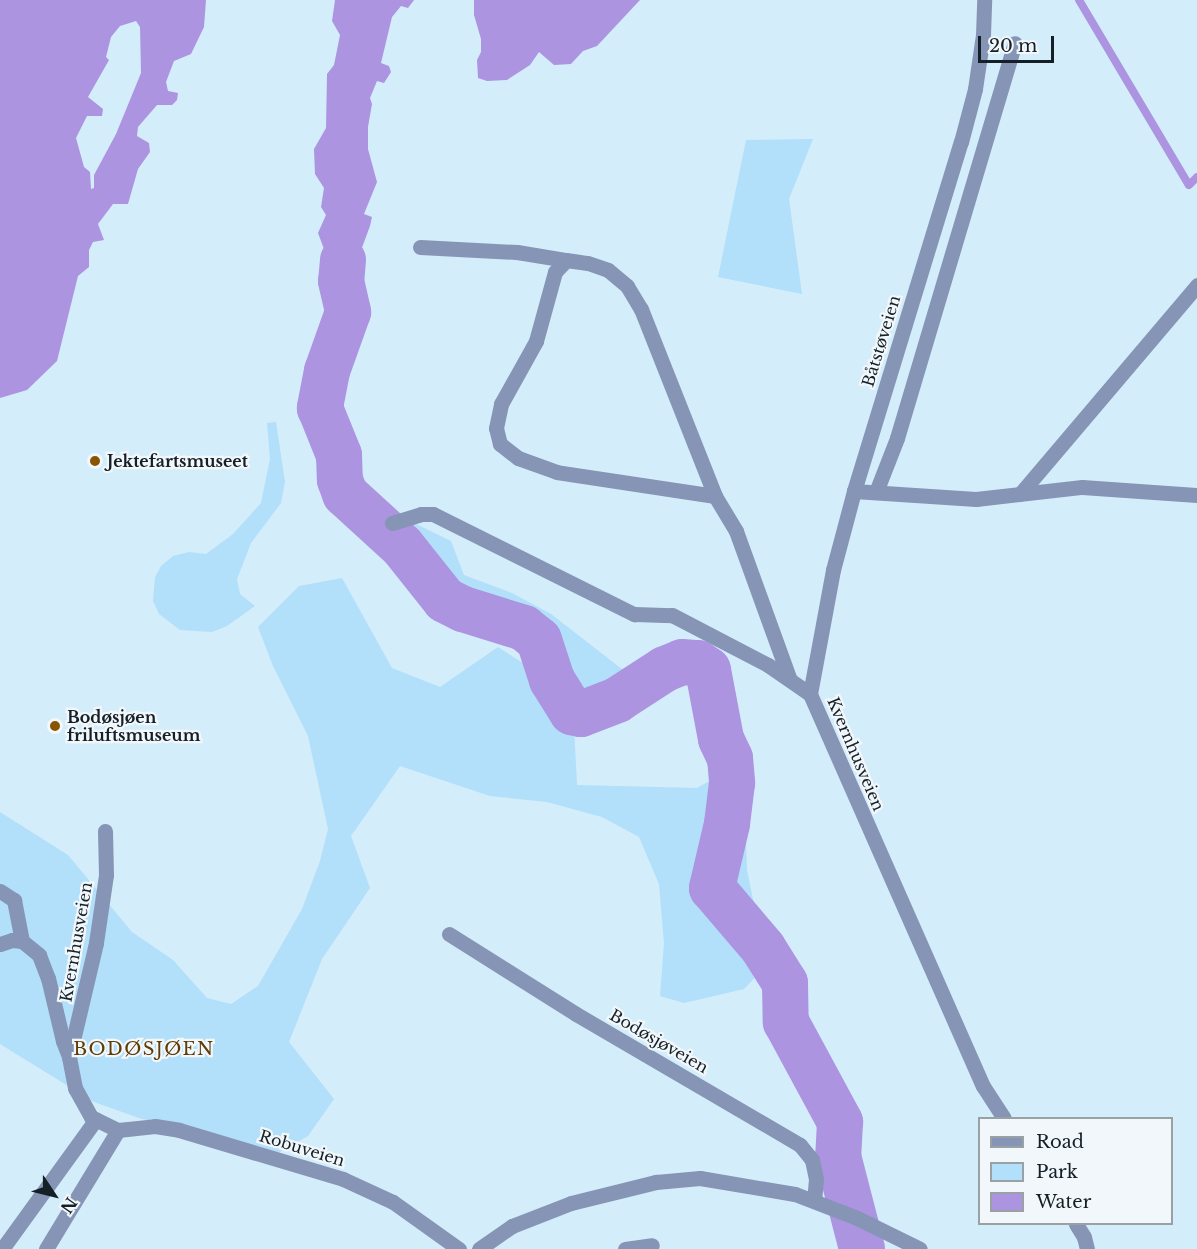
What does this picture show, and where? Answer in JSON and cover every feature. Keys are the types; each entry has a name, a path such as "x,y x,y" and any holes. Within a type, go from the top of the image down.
{"street":[{"name":"Båtstøveien","path":"810,694 834,570 854,491 962,142 975,89 983,35 984,0"},
{"path":"876,492 897,438 1016,43"},
{"path":"420,247 517,252 588,263 608,270 627,285 641,309 715,496 736,531 790,681"},
{"path":"566,260 555,272 536,341 501,404 496,428 500,444 518,458 557,472 715,496"},
{"path":"1020,494 1197,285"},
{"path":"854,491 976,499 1082,487 1197,495"},
{"name":"Kvernhusveien","path":"392,523 420,514 434,514 515,557 634,614 672,615 768,665 810,694 983,1086 1003,1117"},
{"name":"Kvernhusveien","path":"69,1057 96,943 106,875 105,831"},
{"path":"0,891 14,900 22,941 12,940 0,944"},
{"name":"Bodøsjøveien","path":"449,934 576,1014 800,1145 812,1160 816,1179 814,1201"},
{"name":"Kvernhusveien","path":"22,941 39,955 48,978 75,1088 91,1117 118,1130"},
{"path":"2,1249 96,1119"},
{"name":"Robuveien","path":"118,1130 155,1126 179,1130 343,1179 393,1202 459,1249"},
{"path":"46,1249 118,1130"},
{"path":"479,1249 512,1226 561,1207 656,1182 700,1178 759,1187 814,1201 855,1217 920,1249"},
{"path":"1077,1225 1084,1237 1087,1249"},
{"path":"625,1249 652,1245"}],"green space":[{"path":"813,139 789,199 802,294 718,277 746,140"},
{"path":"276,422 285,482 281,503 251,543 237,579 240,594 255,606 227,626 212,632 180,630 159,614 153,601 155,577 161,566 173,556 189,552 206,554 233,534 261,503 270,459 267,423"},
{"path":"414,523 451,541 464,575 512,593 551,614 627,673 635,686 583,710 575,709 562,687 547,642 520,620 493,610 478,600 447,597 394,532"},
{"path":"342,578 392,668 440,687 498,647 523,663 545,707 574,726 577,785 697,788 748,759 745,812 747,870 763,948 763,969 744,989 684,1003 660,996 664,943 659,884 639,837 602,817 547,802 490,796 400,766 351,836 370,888 322,959 289,1042 334,1099 308,1136 278,1153 139,1118 94,1102 0,1044 0,812 68,855 132,932 173,960 207,998 231,1004 258,986 302,909 320,861 328,829 308,736 273,666 258,627 299,586"}],"water":[{"path":"0,0 206,0 204,27 191,54 174,61 166,82 168,91 178,93 177,100 172,105 157,105 138,127 137,136 149,143 150,152 138,169 128,204 113,204 98,224 104,240 93,242 89,250 89,267 78,276 57,361 27,390 0,398","holes":["136,21 140,27 141,73 116,134 94,175 94,188 91,189 90,172 84,167 76,138 87,116 102,116 103,109 88,97 109,60 106,57 111,37 120,26"]},
{"path":"335,0 414,0 408,8 401,6 392,17 381,63 389,66 391,72 384,83 377,81 370,98 372,104 368,127 368,149 377,182 364,214 372,217 370,226 360,253 349,260 327,257 318,233 326,215 321,207 324,188 315,174 314,149 326,128 327,74 334,65 340,35 332,21"},
{"path":"474,0 640,0 597,46 583,51 571,64 554,65 539,52 530,65 507,80 487,81 478,78 477,60 481,52 481,39 474,15"}],"waterway":[{"path":"1079,0 1189,185 1197,177"},
{"path":"343,260 341,281 348,312 327,371 320,408 339,455 340,480 345,494 402,546 445,600 463,609 524,628 539,640 552,680 572,712 581,714 617,700 665,669 682,662 698,663 708,670 721,739 730,758 732,783 727,824 712,888 763,948 785,983 786,1022 840,1122 838,1156 862,1249"}],"place":[{"name":"Jektefartsmuseet","path":"95,461"},
{"name":"Bodøsjøen friluftsmuseum","path":"55,726"}],"district":[{"name":"BODØSJØEN","path":"144,1049"}]}
